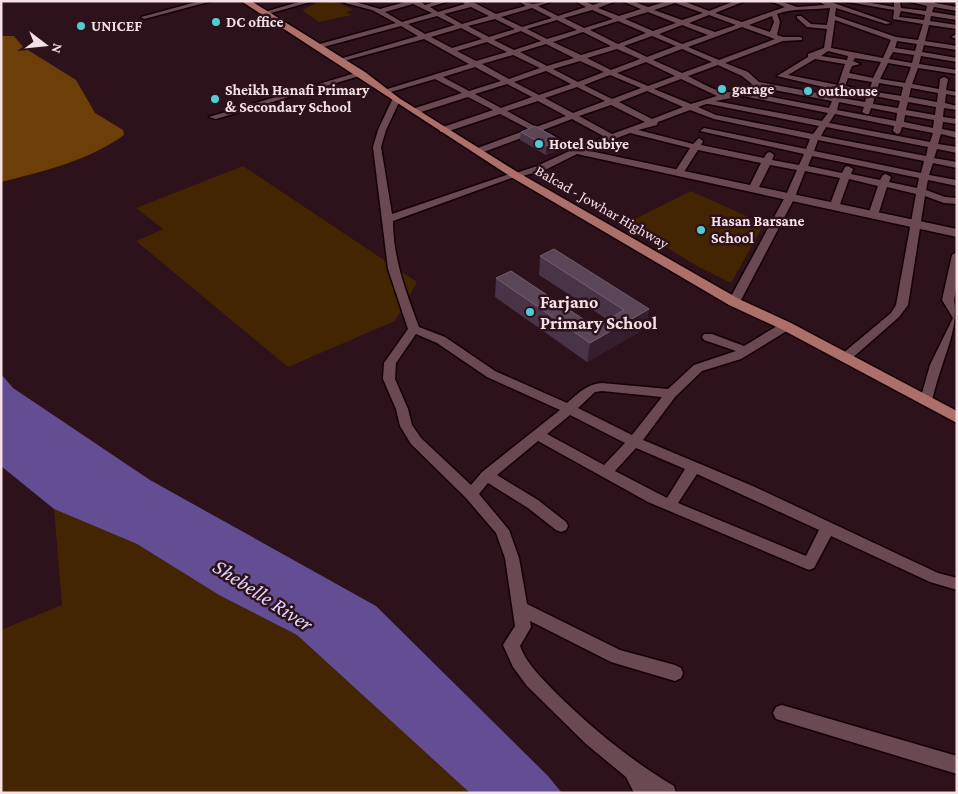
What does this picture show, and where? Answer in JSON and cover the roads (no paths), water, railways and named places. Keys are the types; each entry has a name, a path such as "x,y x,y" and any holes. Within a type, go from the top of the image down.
{"main road":[{"name":"Balcad - Jowhar Highway","path":"245,1 362,74 443,130 515,175 734,302 846,357 957,418"}],"street":[{"path":"144,17 209,1"},
{"path":"264,13 311,1"},
{"path":"338,1 348,2 378,12 453,50 506,81 573,114 613,138"},
{"path":"424,7 446,1"},
{"path":"319,48 437,14 467,3 482,1"},
{"path":"522,1 683,75 722,100 758,111 957,150"},
{"path":"340,60 550,1"},
{"path":"578,1 720,62 745,74 757,84 957,122"},
{"path":"453,50 613,1"},
{"path":"625,1 715,35"},
{"path":"800,39 773,35 675,1 437,77 392,96 378,147 378,161 388,219 388,236 393,269 414,329 441,340 491,374 569,409 634,442 828,527 935,578 957,584"},
{"path":"415,111 618,46 742,1"},
{"path":"773,1 796,9 834,4"},
{"path":"821,1 888,23"},
{"path":"845,1 898,5 928,14 956,17 955,27 951,33 956,37 953,59 944,77 937,132 924,177 918,224 902,305 895,315 846,357"},
{"path":"910,1 932,3 957,9"},
{"path":"378,12 414,2 513,54 579,84 654,123"},
{"path":"467,3 609,72 689,108 714,117 957,165"},
{"path":"860,15 864,12 864,3"},
{"path":"873,215 885,184 886,170 893,153 904,112 905,98 915,72 932,3"},
{"path":"827,49 834,4"},
{"path":"898,5 895,18 955,27"},
{"path":"443,130 497,110 579,84 791,6"},
{"path":"773,35 777,22 775,16"},
{"path":"832,16 895,38 955,47"},
{"path":"798,18 809,26 830,27"},
{"path":"478,151 534,131 573,114 647,89 787,37"},
{"path":"834,207 857,146 876,80 895,38"},
{"path":"850,59 827,49 811,56 782,76 957,108"},
{"path":"890,49 953,59"},
{"path":"811,56 850,59 944,77 957,72"},
{"path":"734,302 790,197 822,123 832,112 834,100 850,59"},
{"path":"213,117 362,74"},
{"path":"844,75 957,94"},
{"path":"437,77 534,131 576,151 957,233"},
{"path":"388,219 515,175 541,168 576,151 654,123 706,101 722,100 743,94 757,84"},
{"path":"753,189 767,162 786,116 802,93"},
{"path":"743,94 957,135"},
{"path":"725,154 758,111 763,99"},
{"path":"679,173 714,117 722,100"},
{"path":"631,130 725,154 803,170 846,176 922,192 944,200 957,201"},
{"path":"704,131 886,170 957,183"},
{"path":"957,255 948,300 957,316"},
{"path":"926,400 936,366 957,320"},
{"path":"607,470 634,442 671,394 698,368 737,356 786,326"},
{"path":"414,329 390,362 389,379 402,409 406,426 416,441 470,494 502,530 512,558 523,627 511,645 518,664 587,736 634,774 667,793"},
{"path":"708,337 746,351"},
{"path":"470,494 487,476 596,386 671,394"},
{"path":"538,435 607,470 653,498 809,564 828,527"},
{"path":"670,504 694,467"},
{"path":"487,476 533,504 561,526"},
{"path":"520,608 617,657 675,673"},
{"path":"782,713 957,765"},
{"path":"634,774 644,793"}],"water":[{"name":"Shebelle River","path":"1,374 13,388 150,480 376,606 548,776 562,793 470,793 297,635 219,595 137,544 54,509 1,466"}],"place":[{"name":"DC office","path":"216,22"},
{"name":"UNICEF","path":"81,26"},
{"name":"garage","path":"722,89"},
{"name":"outhouse","path":"808,91"},
{"name":"Sheikh Hanafi Primary & Secondary School","path":"215,99"},
{"name":"Hotel Subiye","path":"539,144"},
{"name":"Hasan Barsane School","path":"701,230"},
{"name":"Farjano Primary School","path":"530,312"}]}
